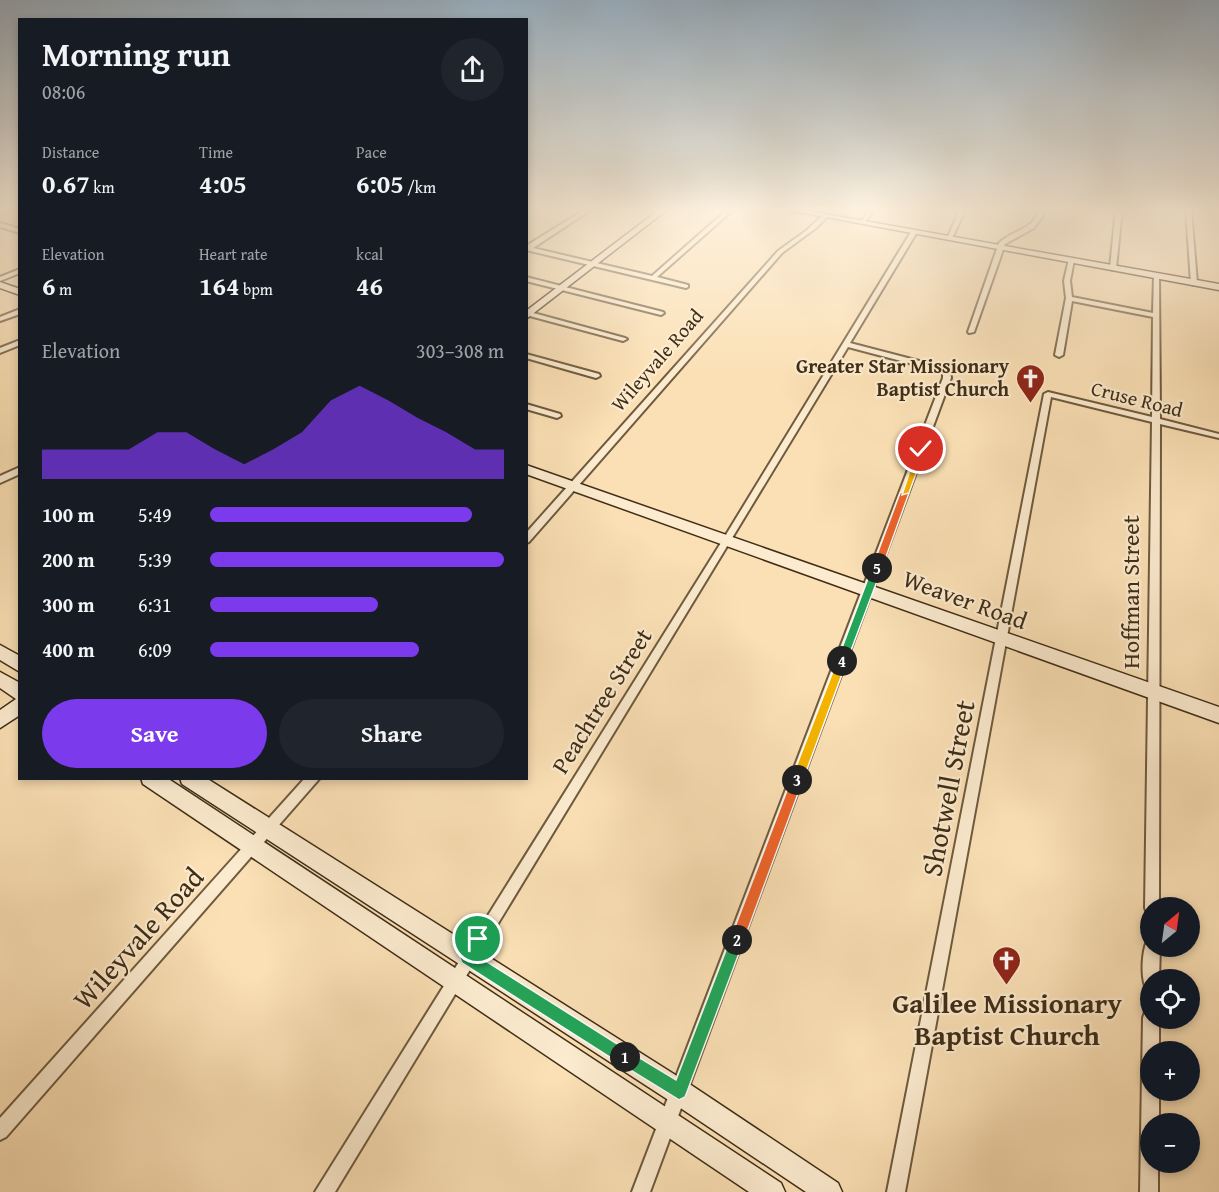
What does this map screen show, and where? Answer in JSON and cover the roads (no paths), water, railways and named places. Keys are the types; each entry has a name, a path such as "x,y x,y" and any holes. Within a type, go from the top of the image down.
{"main road":[{"path":"528,311 586,265"},
{"path":"1093,265 1219,287"},
{"path":"0,285 18,291"},
{"name":"Weaver Road","path":"528,470 1219,715"},
{"path":"0,651 18,664"},
{"path":"0,679 18,692"},
{"path":"0,708 18,694"},
{"path":"0,720 18,706"},
{"path":"154,780 261,838 467,958 679,1092 829,1192"},
{"path":"191,780 261,838 454,979 772,1192"}],"street":[{"path":"595,265 686,286"},
{"path":"653,278 668,265"},
{"name":"Wileyvale Road","path":"528,538 769,265"},
{"name":"Peachtree Street","path":"324,1192 727,540 894,265"},
{"path":"971,332 996,265"},
{"path":"1059,354 1069,298 1067,281 1070,265"},
{"path":"1193,265 1194,283"},
{"path":"0,279 18,272"},
{"name":"Hoffman Street","path":"1152,897 1157,276"},
{"path":"528,280 661,313"},
{"path":"1069,298 1157,316"},
{"path":"0,319 18,312"},
{"path":"528,312 623,339"},
{"path":"0,351 18,343"},
{"path":"641,1192 947,378 947,371 845,344"},
{"path":"528,357 596,376"},
{"name":"Cruse Road","path":"1048,394 1219,436"},
{"name":"Shotwell Street","path":"896,1192 1048,394"},
{"path":"528,407 557,416"},
{"path":"0,480 18,471"},
{"name":"Wileyvale Road","path":"0,1131 312,780"},
{"path":"1149,1192 1151,1029"}],"place":[{"name":"Greater Star Missionary Baptist Church","path":"1030,404"},
{"name":"Galilee Missionary Baptist Church","path":"1007,986"}]}
